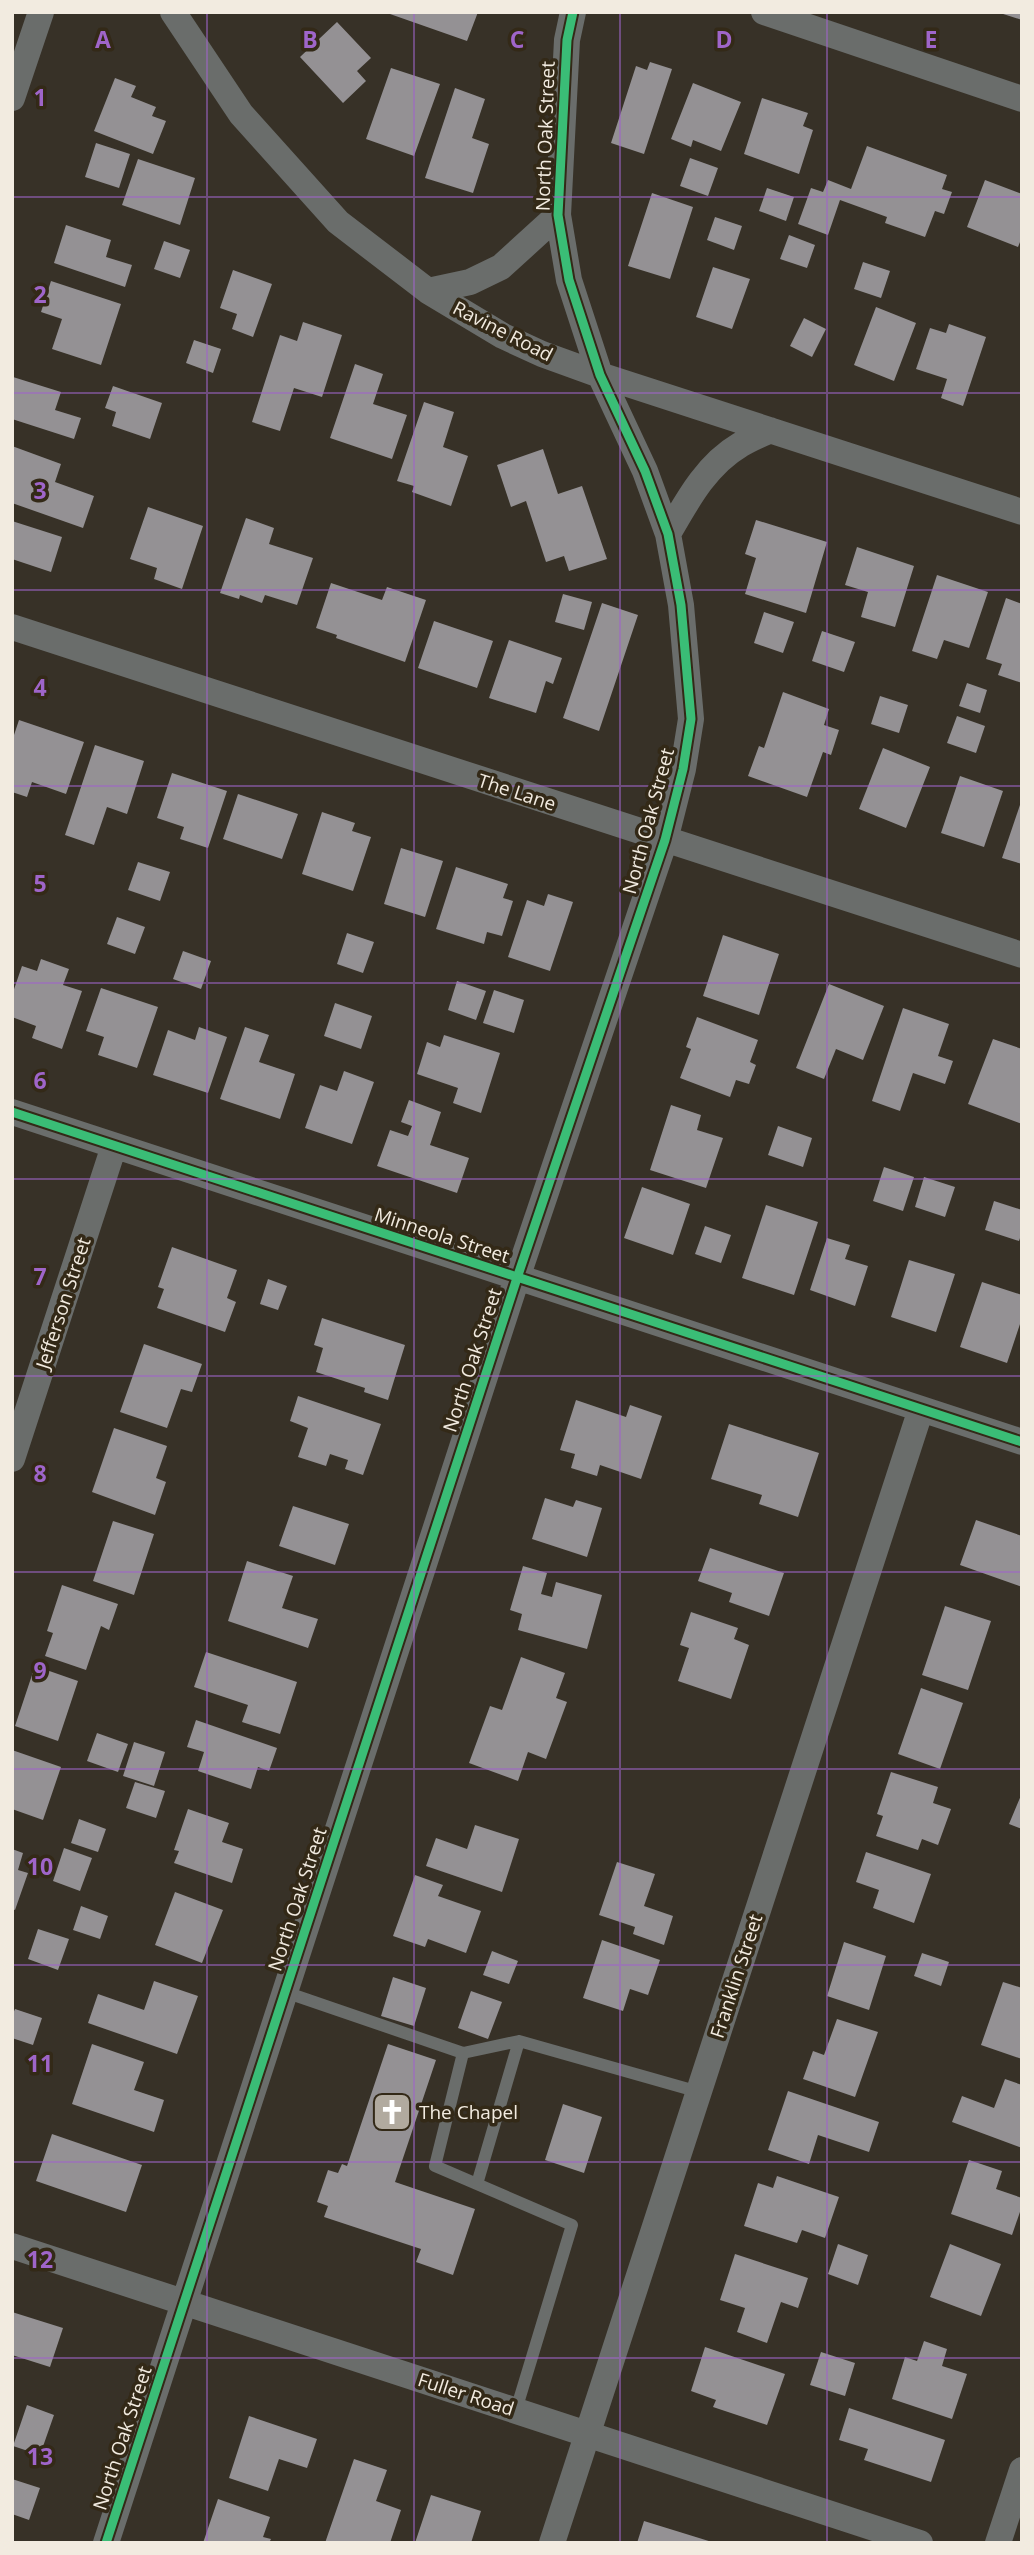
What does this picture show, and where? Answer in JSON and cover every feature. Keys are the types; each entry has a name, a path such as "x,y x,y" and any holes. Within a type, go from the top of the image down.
{"street":[{"path":"12,98 41,12"},
{"name":"Ravine Road","path":"173,12 241,114 268,146 338,222 428,291 503,335 542,354 1022,512"},
{"name":"North Oak Street","path":"106,2543 517,1278 665,841 683,769 691,719 688,666 681,605 667,534 645,471 600,375 569,280 558,215 567,40 573,12"},
{"path":"764,12 1022,99"},
{"path":"428,291 470,282 501,267 558,215"},
{"path":"667,534 695,486 738,445 770,430"},
{"name":"The Lane","path":"12,627 1022,955"},
{"name":"Minneola Street","path":"12,1112 1022,1442"},
{"name":"Jefferson Street","path":"12,1460 114,1146"},
{"name":"Franklin Street","path":"552,2543 921,1409"},
{"name":"Fuller Road","path":"12,2246 920,2543"},
{"path":"998,2543 1022,2470"}],"lane":[{"path":"285,1992 463,2053 519,2042 699,2092"},
{"path":"477,2184 519,2042"},
{"path":"463,2053 435,2166 572,2225 516,2410"}],"building":[{"path":"478,12 467,41 390,14"},
{"path":"1022,12 1022,20 1000,13"},
{"path":"337,22 371,58 357,71 366,81 343,103 300,57"},
{"path":"650,62 672,69 644,154 611,143 636,66 647,70"},
{"path":"391,68 440,84 414,156 366,139"},
{"path":"115,78 136,86 131,97 156,107 152,116 166,121 153,154 94,131"},
{"path":"693,83 741,102 721,151 693,140 691,147 671,139"},
{"path":"455,88 485,99 472,138 489,144 473,193 425,178"},
{"path":"762,98 808,113 803,126 813,130 799,174 744,154"},
{"path":"96,143 130,154 119,188 85,177"},
{"path":"867,146 947,175 942,189 952,192 944,214 935,211 925,237 885,223 887,217 840,200 828,235 798,224 811,188 823,192 828,180 851,189"},
{"path":"690,158 718,168 708,196 680,186"},
{"path":"138,159 195,178 180,225 122,205"},
{"path":"985,180 1022,194 1022,237 1018,247 967,227"},
{"path":"767,188 794,197 786,221 759,211"},
{"path":"652,193 693,207 670,279 628,266"},
{"path":"715,217 742,226 734,250 707,240"},
{"path":"66,225 111,240 106,257 132,265 125,287 54,263"},
{"path":"789,235 815,245 807,268 780,259"},
{"path":"164,241 190,250 180,278 154,269"},
{"path":"863,262 890,271 881,298 854,289"},
{"path":"713,267 750,279 732,329 696,317"},
{"path":"233,270 272,284 253,337 232,329 237,314 220,308"},
{"path":"51,281 121,304 101,365 52,349 62,319 41,312"},
{"path":"876,307 916,323 894,381 854,365"},
{"path":"804,318 826,329 812,357 790,346"},
{"path":"303,322 342,335 322,397 294,388 280,431 252,422 280,335 297,341"},
{"path":"949,324 986,337 963,406 941,398 947,379 916,369 930,328 946,333"},
{"path":"194,340 221,349 213,373 186,363"},
{"path":"355,364 383,374 373,404 407,415 392,459 330,438"},
{"path":"13,377 61,392 55,410 81,418 74,439 12,419"},
{"path":"113,386 162,403 150,439 112,426 116,412 105,408"},
{"path":"424,402 454,412 443,447 468,456 451,506 412,492 414,486 397,481"},
{"path":"12,446 61,464 55,482 94,496 83,528 12,503"},
{"path":"543,449 558,494 582,486 607,559 569,571 564,556 546,562 526,501 511,507 497,465"},
{"path":"148,507 203,526 182,589 154,579 157,568 130,559"},
{"path":"246,518 274,528 269,544 313,558 297,605 265,595 262,603 240,595 239,599 220,593"},
{"path":"756,520 827,542 806,613 745,594 756,558 745,554"},
{"path":"12,521 62,537 51,572 12,559"},
{"path":"857,547 914,566 895,627 861,617 868,592 845,585"},
{"path":"937,575 988,592 969,648 944,640 937,659 912,651"},
{"path":"331,583 382,600 387,587 426,600 405,662 336,638 337,635 316,628"},
{"path":"563,594 592,602 584,630 555,622"},
{"path":"1006,598 1022,604 1022,683 998,675 1002,664 986,659"},
{"path":"602,603 638,615 599,731 563,718"},
{"path":"764,612 794,622 783,653 754,643"},
{"path":"434,621 493,641 477,688 418,668"},
{"path":"822,631 855,642 844,672 812,661"},
{"path":"509,640 562,658 553,684 546,681 536,713 489,698"},
{"path":"967,683 987,690 980,713 959,706"},
{"path":"783,692 829,709 824,725 839,730 831,755 823,752 807,797 748,776 759,746 764,748"},
{"path":"880,696 908,705 899,733 871,724"},
{"path":"957,716 985,726 976,753 947,743"},
{"path":"19,720 84,742 66,794 32,782 27,797 12,792 12,741"},
{"path":"95,745 144,761 127,814 107,807 94,845 65,835"},
{"path":"883,748 930,767 906,828 859,809"},
{"path":"172,773 227,791 208,848 180,839 184,827 157,818"},
{"path":"960,776 1003,791 984,847 941,833"},
{"path":"238,794 298,814 282,859 223,839"},
{"path":"1022,799 1022,864 1002,858"},
{"path":"322,812 355,823 352,831 371,837 353,891 302,874"},
{"path":"401,848 443,861 425,917 384,904"},
{"path":"138,862 170,872 160,901 128,890"},
{"path":"456,867 508,884 503,898 513,901 502,936 487,932 484,944 436,929"},
{"path":"548,894 573,902 550,971 508,957 527,900 544,906"},
{"path":"117,917 145,927 135,954 107,944"},
{"path":"347,933 374,942 363,973 337,964"},
{"path":"723,935 779,954 759,1015 703,996"},
{"path":"183,951 211,961 201,989 173,979"},
{"path":"41,959 69,969 63,985 82,991 62,1049 32,1038 36,1026 12,1017 12,995 22,966 37,971"},
{"path":"457,981 486,991 476,1020 448,1010"},
{"path":"829,984 884,1006 863,1060 836,1049 824,1079 796,1068"},
{"path":"101,988 158,1007 137,1068 98,1055 104,1037 86,1031"},
{"path":"494,990 524,1000 514,1033 483,1023"},
{"path":"335,1003 372,1016 361,1049 324,1036"},
{"path":"903,1008 949,1024 938,1056 953,1061 945,1084 913,1073 900,1111 872,1101"},
{"path":"697,1017 758,1040 750,1062 756,1065 749,1084 736,1080 730,1097 680,1078 691,1049 686,1047"},
{"path":"199,1027 227,1037 208,1093 153,1075 168,1030 195,1040"},
{"path":"245,1027 269,1035 259,1062 295,1074 280,1119 220,1099"},
{"path":"444,1035 500,1053 481,1113 453,1103 458,1088 417,1074 427,1042 440,1047"},
{"path":"993,1039 1022,1049 1022,1124 968,1104"},
{"path":"344,1071 374,1082 352,1144 305,1128 320,1085 337,1091"},
{"path":"409,1100 441,1112 430,1145 469,1158 457,1193 377,1166 390,1130 408,1136 412,1126 401,1122"},
{"path":"671,1105 701,1115 697,1130 723,1138 706,1188 650,1170"},
{"path":"778,1126 812,1138 803,1167 768,1155"},
{"path":"884,1167 914,1177 903,1211 873,1201"},
{"path":"924,1177 955,1187 945,1217 915,1207"},
{"path":"642,1187 690,1204 673,1255 624,1238"},
{"path":"994,1201 1022,1210 1022,1232 1019,1241 985,1230"},
{"path":"766,1205 818,1222 794,1295 742,1278"},
{"path":"705,1226 731,1235 721,1263 695,1254"},
{"path":"827,1238 850,1245 845,1259 868,1266 855,1306 810,1290"},
{"path":"172,1247 237,1270 227,1298 236,1302 225,1332 157,1308 164,1289 158,1287"},
{"path":"909,1260 955,1274 936,1332 891,1317"},
{"path":"268,1279 287,1286 278,1310 260,1304"},
{"path":"982,1282 1022,1295 1022,1318 1007,1363 960,1347"},
{"path":"322,1318 405,1345 388,1400 364,1392 365,1388 316,1372 323,1348 314,1345"},
{"path":"144,1344 202,1364 192,1392 181,1389 167,1428 120,1412"},
{"path":"298,1396 381,1424 363,1475 345,1469 348,1460 330,1454 326,1466 298,1457 308,1428 290,1421"},
{"path":"576,1400 626,1417 630,1405 662,1416 641,1479 600,1465 597,1476 571,1468 575,1454 560,1450"},
{"path":"729,1424 819,1453 798,1517 759,1504 762,1495 711,1479"},
{"path":"114,1428 167,1446 156,1478 166,1482 155,1515 92,1492"},
{"path":"545,1498 573,1507 576,1500 602,1508 587,1557 532,1539"},
{"path":"293,1506 349,1524 335,1565 279,1546"},
{"path":"976,1520 1022,1536 1022,1587 960,1565"},
{"path":"113,1521 154,1534 134,1595 93,1581"},
{"path":"710,1548 784,1573 769,1616 729,1602 732,1593 698,1581"},
{"path":"247,1561 293,1576 282,1608 318,1619 308,1648 228,1621"},
{"path":"523,1566 547,1573 541,1594 552,1597 556,1582 602,1595 587,1649 518,1630 522,1614 510,1610"},
{"path":"62,1585 118,1604 109,1630 101,1626 86,1670 45,1656 53,1633 47,1631"},
{"path":"945,1606 991,1621 968,1690 922,1675"},
{"path":"691,1612 738,1628 734,1639 749,1645 731,1699 678,1681 689,1648 680,1645"},
{"path":"206,1652 297,1682 280,1734 242,1722 248,1705 194,1687"},
{"path":"521,1657 565,1673 556,1698 567,1702 546,1759 528,1752 518,1781 469,1763 490,1706 502,1710"},
{"path":"35,1666 78,1681 58,1741 15,1726"},
{"path":"921,1688 963,1703 940,1769 898,1754"},
{"path":"196,1720 277,1748 269,1771 258,1767 251,1789 198,1771 204,1752 187,1747"},
{"path":"97,1733 128,1744 118,1772 87,1761"},
{"path":"134,1742 165,1752 154,1786 123,1776"},
{"path":"12,1750 61,1767 43,1820 12,1809"},
{"path":"891,1772 938,1787 933,1803 951,1809 938,1845 922,1839 918,1850 876,1836 883,1816 877,1814"},
{"path":"135,1782 165,1791 156,1818 126,1808"},
{"path":"1022,1793 1022,1829 1009,1824"},
{"path":"188,1809 229,1823 222,1842 243,1849 232,1883 174,1863 179,1851 174,1850"},
{"path":"79,1819 106,1829 98,1852 71,1843"},
{"path":"475,1825 519,1839 502,1892 426,1866 436,1838 467,1849"},
{"path":"64,1848 92,1858 80,1891 53,1881"},
{"path":"12,1849 23,1853 18,1870 28,1873 15,1910 12,1909"},
{"path":"866,1852 931,1874 914,1923 873,1908 879,1890 856,1882"},
{"path":"617,1862 655,1874 644,1906 673,1916 664,1945 633,1934 635,1927 599,1915"},
{"path":"415,1875 443,1885 438,1896 481,1911 466,1953 428,1939 425,1947 393,1936"},
{"path":"175,1892 223,1910 202,1963 155,1945"},
{"path":"81,1906 108,1916 100,1939 73,1930"},
{"path":"38,1929 69,1939 58,1970 28,1959"},
{"path":"602,1940 660,1960 648,1995 630,1989 623,2011 583,1998"},
{"path":"844,1942 886,1956 869,2010 827,1996"},
{"path":"492,1951 518,1961 509,1984 483,1975"},
{"path":"922,1953 949,1962 941,1986 914,1976"},
{"path":"393,1977 426,1988 414,2026 381,2016"},
{"path":"154,1981 198,1996 177,2054 88,2023 98,1994 144,2010"},
{"path":"1003,1982 1022,1988 1022,2059 981,2045"},
{"path":"471,1991 502,2002 488,2039 458,2028"},
{"path":"15,2009 42,2018 33,2045 12,2038 12,2016"},
{"path":"837,2019 878,2032 855,2097 803,2079 813,2051 824,2055"},
{"path":"92,2044 144,2062 134,2090 164,2100 154,2132 72,2104"},
{"name":"The Chapel","path":"388,2044 436,2060 395,2182 475,2209 453,2275 416,2262 421,2249 324,2217 328,2206 317,2202 328,2170 338,2173 342,2164 347,2166"},
{"path":"1005,2079 1022,2085 1022,2148 952,2122 962,2096 994,2108"},
{"path":"788,2091 879,2122 869,2152 818,2135 809,2164 768,2150"},
{"path":"563,2104 602,2117 584,2173 545,2160"},
{"path":"52,2134 142,2165 126,2212 36,2181"},
{"path":"969,2160 1002,2171 996,2189 1022,2198 1012,2235 951,2214"},
{"path":"777,2176 839,2197 825,2238 802,2230 797,2243 744,2226 758,2183 773,2188"},
{"path":"838,2244 868,2255 858,2285 828,2274"},
{"path":"950,2244 1001,2264 981,2316 930,2297"},
{"path":"735,2254 808,2278 798,2308 781,2302 767,2343 737,2332 745,2308 720,2300"},
{"path":"12,2312 63,2328 50,2367 12,2355"},
{"path":"924,2341 947,2349 942,2366 967,2374 952,2419 892,2399 905,2357 917,2361"},
{"path":"705,2347 785,2374 767,2425 713,2407 716,2400 691,2391"},
{"path":"821,2352 855,2363 845,2396 810,2385"},
{"path":"27,2405 54,2415 40,2455 13,2446"},
{"path":"849,2408 945,2440 931,2482 864,2460 868,2449 839,2440"},
{"path":"249,2416 317,2439 307,2468 279,2459 268,2491 229,2478"},
{"path":"354,2459 387,2470 376,2501 401,2510 390,2543 325,2543"},
{"path":"12,2479 40,2488 29,2520 12,2514"},
{"path":"431,2495 481,2511 471,2543 415,2543"},
{"path":"218,2499 270,2517 263,2537 271,2539 269,2543 203,2543"},
{"path":"644,2521 712,2542 712,2543 637,2543"}],"cycle path":[{"path":"106,2543 517,1278 665,840 683,769 691,719 681,605 668,534 645,471 600,375 569,280 558,215 567,40 573,12"},
{"path":"12,1112 1022,1442"}],"place":[{"name":"The Chapel","path":"392,2112"}]}
